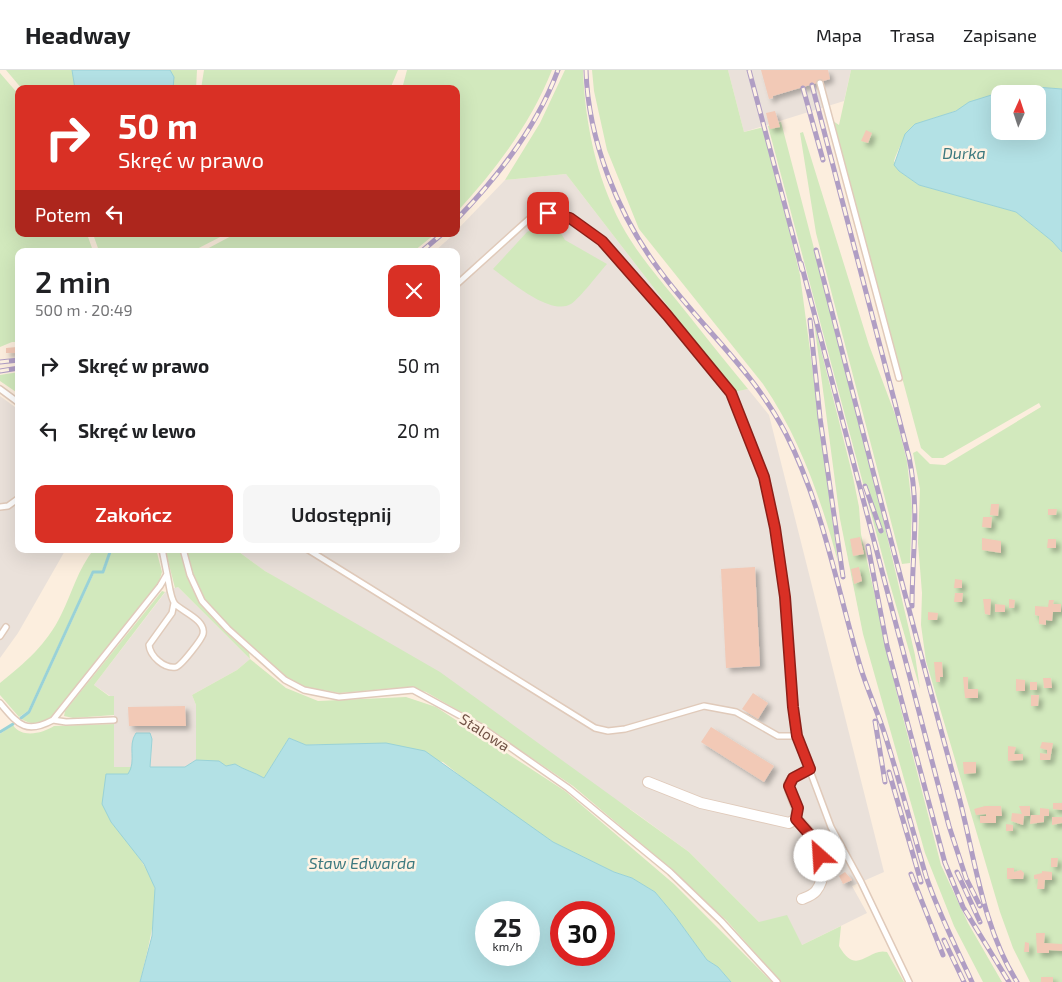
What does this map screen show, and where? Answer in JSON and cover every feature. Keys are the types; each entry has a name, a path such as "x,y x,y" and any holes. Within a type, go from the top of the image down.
{"street":[{"path":"796,819 798,808 789,784 798,775 810,769"},
{"path":"648,782 701,803 784,823 796,819"},
{"path":"796,819 810,835 820,856 822,867 820,882 816,891 802,899"}],"lane":[{"path":"820,83 899,378"},
{"path":"460,280 529,220 548,213 570,218 602,241 667,315 731,393 764,477 775,528 783,574 797,736 831,827 861,882 909,982"},
{"path":"0,389 15,400"},
{"path":"0,507 8,506 15,501"},
{"path":"163,553 174,603 172,612 149,645 150,651 156,658 163,664 173,667 181,664 202,637 204,631 200,624 174,603"},
{"name":"Stalowa","path":"184,553 190,575 202,601 228,629 285,680 304,690 339,696 413,690 480,727 568,788 670,872 721,921 777,982"},
{"path":"313,553 595,728 608,731 625,729 704,706 736,712 778,736 797,736"},
{"path":"0,702 19,724 34,728 53,720 167,574"},
{"path":"0,636 6,627"},
{"path":"53,720 66,722 114,720"}],"shaded area":[{"path":"728,70 851,70 844,101 744,132"},
{"path":"566,174 734,392 748,389 769,415 884,872 852,886 867,913 802,945 759,922 689,852 633,811 262,569 240,553 460,553 460,248 438,248 451,237 460,237 460,227 505,180"},
{"path":"0,396 15,407 15,553 64,553 18,633 0,658"},
{"path":"178,587 250,659 237,670 192,695 196,705 196,760 185,767 114,767 114,696 110,696 94,685 167,590"}],"green space":[{"path":"6,70 72,70 74,85 19,85"},
{"path":"170,70 197,70 196,85 173,85 174,77"},
{"path":"204,70 398,70 392,85 202,85"},
{"path":"407,70 552,70 523,128 485,180 460,208 460,85 403,85"},
{"path":"565,70 583,70 586,110 593,149 612,206 621,224 653,271 748,389 734,392 566,174 505,180 540,123"},
{"path":"592,70 728,70 744,132 764,127 800,275 838,562 817,492 799,447 776,405 763,384 639,229 607,150 594,91"},
{"path":"851,70 1062,70 1062,89 1046,88 1046,85 991,85 991,95 916,125 905,137 894,161 899,171 919,185 1016,212 1052,241 1062,252 1062,982 1030,982 1013,948 1000,912 926,661 921,625 922,593 918,543 920,489 913,453 917,451 930,464 945,465 1041,407 1039,403 943,458 932,458 921,448 833,121 839,125"},
{"path":"0,73 15,90 15,237 88,237 92,248 15,248 15,342 0,347"},
{"path":"781,122 869,459 915,655 920,689 889,581 768,126"},
{"path":"803,132 869,345 896,417 907,461 912,508 910,563 902,564 816,233 800,133"},
{"path":"539,226 557,227 565,240 607,264 571,304 562,306 552,305 530,296 493,269 527,232"},
{"path":"94,237 220,237 199,248 98,248"},
{"path":"229,237 431,237 418,248 209,248"},
{"path":"814,322 853,477 859,507 861,534 897,694 941,865 968,923 1002,982 983,982 954,926 925,853 863,634 840,519"},
{"path":"15,373 15,391 0,381 0,375"},
{"path":"91,553 109,553 102,571 92,572 28,711 19,717 0,695 0,683 27,660 49,635 61,615"},
{"path":"111,553 157,553 162,572 158,585 53,718 37,723 30,723 21,719 30,713 94,573 104,573"},
{"path":"166,553 182,553 200,602 249,652 250,659 178,587 175,588"},
{"path":"187,553 240,553 265,571 440,672 689,852 759,922 787,915 802,945 841,926 839,946 845,955 851,960 857,961 874,953 887,952 904,982 781,982 727,921 663,862 573,786 480,723 426,692 408,687 340,693 305,687 287,677 230,627 204,600 192,574"},
{"path":"162,591 165,592 94,685 109,696 114,696 114,715 73,718 64,716 65,711"},
{"path":"250,659 286,688 318,701 406,697 436,707 565,791 674,884 772,982 731,982 718,967 707,960 655,892 632,878 614,872 553,842 488,798 443,762 325,744 306,745 289,738 264,778 235,764 226,766 215,761 196,760 196,705 192,695 237,670"},
{"path":"114,724 114,767 133,767 111,822 136,853 151,877 155,895 151,934 140,982 0,982 0,734 13,725 22,732 33,733 44,731 54,726"}],"water":[{"path":"72,70 170,70 174,77 173,85 74,85"},
{"name":"Durka","path":"1046,88 1062,89 1062,252 1052,241 1016,212 919,185 899,171 894,165 905,134 915,124 956,111 969,102 991,95 991,140 1046,140"},
{"name":"Staw Edwarda","path":"136,733 150,733 152,739 150,767 185,767 196,760 219,761 226,766 235,764 264,778 289,738 306,745 386,743 425,751 553,842 614,872 632,878 655,892 707,960 718,967 731,982 140,982 152,936 155,888 144,864 111,822 102,804 106,774 128,774 131,769 132,743"}],"building":[{"path":"761,70 828,70 830,79 773,96 773,98 769,99"},
{"path":"775,111 780,127 770,129 766,113"},
{"path":"866,130 872,133 868,143 861,141"},
{"path":"15,347 15,353 6,353 6,348"},
{"path":"991,504 999,504 998,516 990,515"},
{"path":"1048,509 1057,509 1056,515 1048,515"},
{"path":"983,517 992,517 991,528 982,527"},
{"path":"860,537 864,554 853,556 850,539"},
{"path":"982,538 1001,541 1001,553 982,550"},
{"path":"1048,539 1056,539 1056,548 1047,548"},
{"path":"755,567 760,666 726,668 721,569"},
{"path":"859,567 862,581 854,584 851,569"},
{"path":"955,579 962,580 962,588 954,588"},
{"path":"955,593 963,593 962,602 954,602"},
{"path":"983,599 991,599 990,615 985,614"},
{"path":"1009,599 1015,600 1014,608 1009,608"},
{"path":"1049,600 1054,600 1053,604 1061,604 1061,612 1053,612 1052,621 1046,620 1046,625 1039,624 1039,616 1035,615 1035,606 1048,607"},
{"path":"995,604 1005,605 1005,612 995,612"},
{"path":"928,612 938,613 937,620 928,620"},
{"path":"934,662 942,662 943,677 940,677 940,682 936,682"},
{"path":"963,677 968,677 968,689 978,689 978,698 965,698"},
{"path":"1043,678 1051,678 1052,688 1044,688"},
{"path":"1016,679 1025,680 1025,691 1016,691"},
{"path":"1030,682 1037,682 1037,690 1030,690"},
{"path":"753,693 768,703 758,719 742,709"},
{"path":"1031,695 1039,695 1038,706 1031,706"},
{"path":"185,706 186,726 129,726 128,707"},
{"path":"711,727 774,766 764,782 701,742"},
{"path":"1042,742 1053,743 1050,760 1040,760 1040,753 1047,754 1047,750 1040,748"},
{"path":"1008,746 1016,747 1014,754 1023,754 1023,760 1008,761"},
{"path":"963,762 976,762 976,773 964,774"},
{"path":"1053,803 1062,803 1062,810 1053,809"},
{"path":"985,806 1001,806 1002,816 996,816 996,823 980,823 980,816 986,816 986,814 976,815 974,809"},
{"path":"1019,806 1030,806 1030,816 1024,816 1023,825 1011,821 1012,813 1022,814"},
{"path":"1040,808 1049,809 1049,816 1044,816 1044,822 1030,824 1031,815 1040,815"},
{"path":"1052,817 1062,817 1062,823 1052,825"},
{"path":"1006,824 1013,825 1013,831 1006,831"},
{"path":"1051,858 1058,858 1057,867 1051,867"},
{"path":"1007,868 1014,868 1014,872 1021,870 1024,873 1023,879 1007,879"},
{"path":"1042,871 1052,872 1052,880 1045,880 1044,889 1037,889 1038,879 1034,879 1034,875 1042,873"},
{"path":"845,872 852,880 843,884 839,876"},
{"path":"1036,933 1045,933 1044,943 1062,944 1062,951 1049,950 1049,953 1037,953"},
{"path":"1025,942 1029,943 1029,952 1024,952"},
{"path":"1041,977 1053,977 1053,982 1041,982"}],"waterway":[{"path":"21,718 29,712 93,572 103,572 110,553"},
{"path":"0,732 13,724"}],"railway":[{"path":"460,216 501,169 528,131 558,70"},
{"path":"586,70 592,123 599,150 608,176 631,226 660,271 758,389 786,434 799,462 820,520 852,639 896,770 926,876 972,982"},
{"path":"749,70 802,270"},
{"path":"812,85 909,457 915,513 912,606"},
{"path":"803,88 823,160"},
{"path":"426,248 438,237"},
{"path":"816,250 962,807 979,885 994,935 1004,959 1017,982"},
{"path":"801,263 949,826 966,878 980,906"},
{"path":"810,320 820,418 843,577"},
{"path":"0,362 15,360"},
{"path":"0,371 15,369"},
{"path":"865,486 881,531"},
{"path":"868,546 887,646 945,863 963,907 1009,982"},
{"path":"875,721 885,782"},
{"path":"889,772 921,882"},
{"path":"957,872 980,922"},
{"path":"911,874 943,955"},
{"path":"944,940 964,982"}],"route":[{"path":"548,213 570,218 602,241 667,315 731,393 764,477 775,528 782,565 797,736 810,769 793,778 789,786 798,808 796,819 810,835 820,856"}]}
